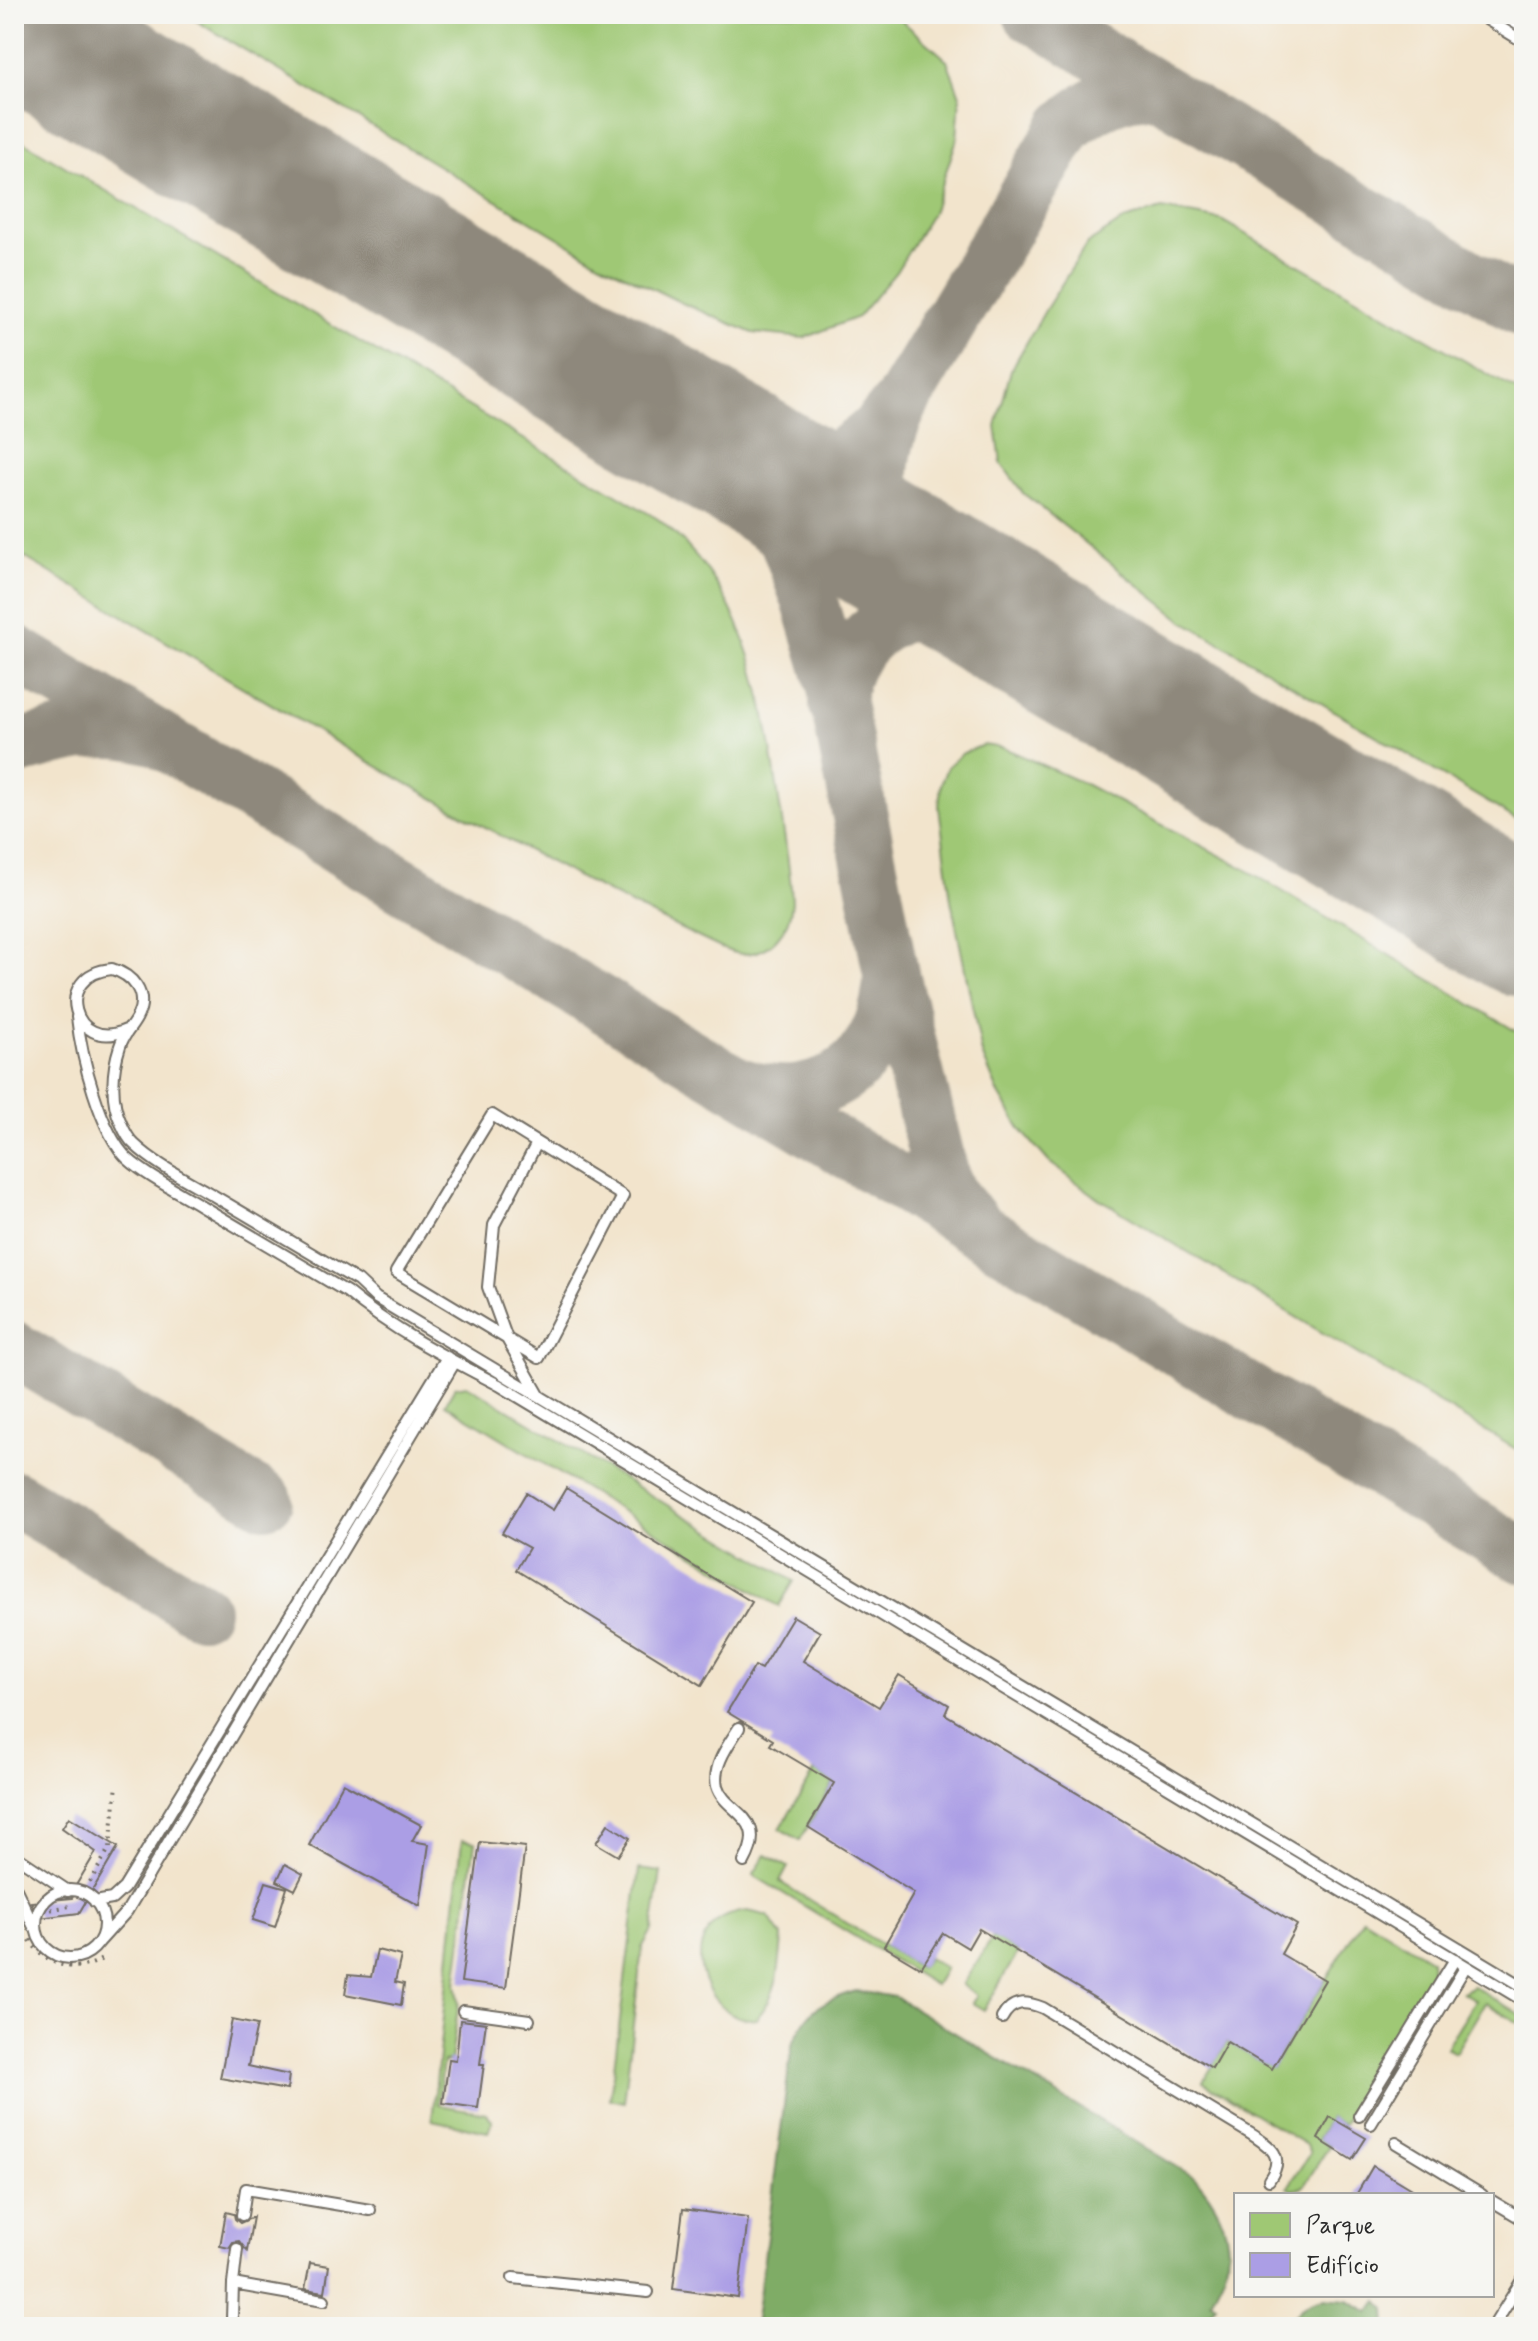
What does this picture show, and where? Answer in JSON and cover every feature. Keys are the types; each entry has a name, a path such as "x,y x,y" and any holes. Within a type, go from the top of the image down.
{"lane":[{"path":"1478,14 1524,42"},
{"path":"1500,14 1524,28"},
{"path":"1524,1987 376,1298 358,1281 167,1168 132,1143 116,1112 116,1061 126,1030 140,1012 141,1000 132,980 123,972 112,969 89,974 81,982 74,1004 80,1048 109,1133 127,1159 347,1292 369,1310 451,1360 499,1385 1524,2001"},
{"path":"77,1015 89,1030 98,1034 117,1034 126,1030"},
{"path":"492,1115 623,1196 539,1358 507,1339 396,1272 492,1115"},
{"path":"537,1143 494,1225 488,1287 507,1339 539,1396"},
{"path":"95,1902 112,1899 124,1888 451,1360"},
{"path":"14,1885 33,1935 46,1950 65,1958 84,1955 127,1911 451,1360"},
{"path":"739,1728 721,1756 716,1776 718,1789 747,1821 751,1830 744,1862"},
{"path":"14,1855 68,1891"},
{"path":"33,1935 43,1902 57,1892 68,1891 86,1894 95,1902 104,1922 99,1942"},
{"path":"1359,2116 1455,1959"},
{"path":"1371,2124 1466,1966"},
{"path":"1002,2018 1008,2007 1017,2003 1031,2003 1043,2008 1225,2118 1269,2146 1277,2159 1277,2169 1269,2180"},
{"path":"463,2011 529,2020"},
{"path":"1396,2143 1479,2193"},
{"path":"242,2215 246,2189 370,2210"},
{"path":"1494,2202 1524,2220"},
{"path":"232,2319 237,2249"},
{"path":"1493,2327 1524,2277"},
{"path":"513,2278 648,2292"},
{"path":"233,2284 324,2300"}],"path":[{"path":"110,1847 117,1785"},
{"path":"33,1935 41,1954 64,1966 86,1966 108,1955"}],"green space":[{"path":"185,14 894,14 947,60 960,96 957,139 932,213 896,272 858,317 804,338 753,333 682,303 599,262"},
{"path":"14,136 658,519 687,546 711,575 730,607 744,640 764,711 786,844 792,902 788,921 778,938 753,953 736,953 632,905 364,759 14,551"},
{"path":"1162,209 1221,220 1524,395 1524,824 1182,620 1023,493 1001,463 996,426 1011,370 1087,244 1124,220"},
{"path":"983,745 1004,748 1087,785 1242,867 1524,1036 1524,1454 1098,1198 1049,1162 1021,1130 998,1092 982,1054 951,900 939,807 941,784 947,767 961,754"},
{"path":"467,1385 794,1581 779,1606 445,1404 455,1387"},
{"path":"815,1771 834,1783 800,1840 780,1829"},
{"path":"462,1840 475,1842 456,1984 459,2001 451,2061 443,2062 438,2105 486,2113 493,2121 488,2132 432,2120"},
{"path":"766,1855 788,1867 780,1882 920,1968 928,1958 945,1968 935,1985 753,1875"},
{"path":"639,1869 661,1872 652,1930 642,1948 624,2102 610,2099"},
{"path":"748,1911 768,1916 782,1936 779,1970 773,1990 756,2019 737,2016 721,2005 708,1989 701,1970 701,1950 707,1932 723,1918"},
{"path":"1363,1918 1431,1960 1432,1974 1343,2125 1330,2118 1318,2138 1329,2146 1304,2186 1292,2190 1288,2187 1310,2153 1306,2145 1203,2082 1227,2042 1272,2068"},
{"path":"993,1937 1018,1952 984,2010 972,2003 977,1995 962,1985"},
{"path":"1473,1986 1524,2017 1524,2026 1485,2003 1455,2053 1446,2048 1475,2000 1462,1992"},
{"path":"856,1991 895,1997 1194,2177 1217,2208 1228,2244 1225,2271 1211,2301 1216,2304 1200,2327 755,2327 792,2045 816,2009 832,1999"},
{"path":"1324,2298 1348,2300 1370,2312 1378,2301 1386,2309 1387,2327 1286,2327 1302,2308"}],"building":[{"path":"566,1488 752,1602 702,1685 516,1570 529,1548 502,1533 526,1493 553,1510"},
{"path":"793,1616 820,1632 803,1661 879,1707 899,1675 949,1705 945,1714 1297,1925 1281,1954 1325,1980 1272,2069 1227,2042 1212,2068 979,1929 968,1948 943,1933 921,1968 884,1946 914,1893 808,1827 834,1783 770,1745 773,1740 727,1712 755,1666 761,1669"},
{"path":"343,1783 421,1825 412,1841 429,1844 420,1906 309,1845"},
{"path":"69,1817 118,1847 79,1913 39,1918 31,1902 72,1898 75,1887 96,1852 62,1828"},
{"path":"608,1824 630,1838 618,1856 596,1843"},
{"path":"480,1842 525,1847 506,1988 461,1982"},
{"path":"285,1864 303,1874 295,1890 277,1881"},
{"path":"266,1882 287,1888 275,1927 253,1920"},
{"path":"377,1950 401,1956 395,1982 404,1984 401,2005 345,1994 348,1975 371,1977"},
{"path":"232,2020 257,2025 248,2066 289,2075 287,2090 220,2078"},
{"path":"460,2020 486,2023 478,2108 443,2103 449,2059 456,2060"},
{"path":"1330,2117 1366,2138 1352,2160 1318,2139"},
{"path":"1373,2166 1418,2193 1357,2193"},
{"path":"683,2209 748,2218 738,2298 673,2289"},
{"path":"226,2212 234,2214 240,2223 253,2217 247,2251 239,2241 233,2242 229,2248 220,2246"},
{"path":"310,2263 329,2266 325,2292 305,2289"}],"taxiway":[{"path":"1031,14 1524,310"},
{"path":"1013,622 934,574 906,548 893,529 882,486 887,442 904,398 1066,127 1086,111 1109,99 1146,90 1159,91"},
{"path":"728,451 758,465 782,469 820,465 855,448 897,407"},
{"path":"728,451 761,489 778,516 809,599 834,683 891,974 888,1004 879,1031 865,1054 847,1072 825,1085 800,1092 772,1093 742,1086"},
{"path":"837,705 842,678 853,654 870,635 891,620 940,606 966,607 992,613"},
{"path":"14,652 1524,1556"},
{"path":"14,748 98,730 149,736"},
{"path":"894,983 942,1178 951,1197 974,1224"},
{"path":"14,1349 265,1500"},
{"path":"14,1498 201,1610"}],"runway":[{"path":"14,23 1524,927"}]}
